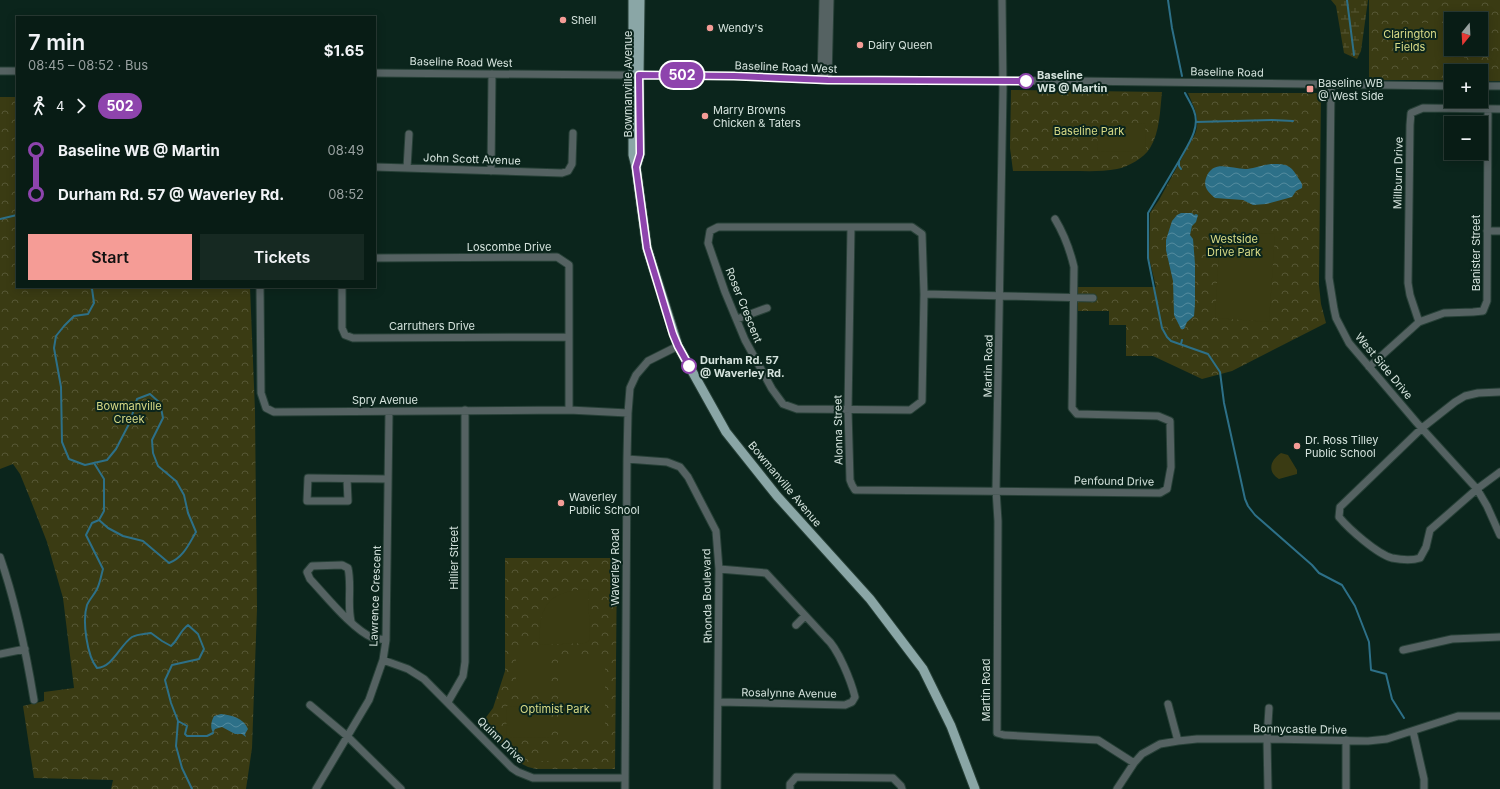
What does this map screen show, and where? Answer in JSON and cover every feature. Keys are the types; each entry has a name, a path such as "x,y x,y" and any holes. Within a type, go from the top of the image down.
{"main road":[{"name":"Bowmanville Avenue","path":"633,0 640,154 636,167 647,248 678,346 726,432 777,496 870,599 923,669 950,726 975,789"},
{"name":"Bowmanville Avenue","path":"636,75 640,0"}],"street":[{"path":"823,0 825,80"},
{"path":"825,80 830,0"},
{"name":"Martin Road","path":"1002,0 1004,81 996,490 998,521 997,733 1004,735 1098,740 1134,763"},
{"path":"0,71 16,71"},
{"name":"Baseline Road West","path":"376,72 734,76 825,80 1004,81"},
{"path":"492,74 492,171"},
{"name":"Baseline Road","path":"1004,81 1444,86"},
{"name":"West Side Drive","path":"1332,84 1330,278 1331,298 1336,318 1349,343 1477,489 1487,506 1500,535"},
{"path":"1488,86 1500,86"},
{"name":"Millburn Drive","path":"1418,322 1408,283 1410,125 1412,113 1423,108 1500,109"},
{"name":"Banister Street","path":"1369,367 1418,322 1444,313 1483,311 1487,301 1488,109"},
{"name":"John Scott Avenue","path":"376,167 562,173 568,171 572,164 573,133"},
{"path":"407,168 410,134"},
{"path":"1055,219 1063,231 1071,252 1074,267 1074,298"},
{"name":"Roser Crescent","path":"718,227 851,227 912,227 922,234 924,294 922,401 910,410 797,409 783,404 772,388 745,340 725,292 708,243 710,231 718,227"},
{"name":"Alonna Street","path":"851,227 848,410 850,480 852,485 855,490 996,490"},
{"path":"1487,231 1500,231"},
{"name":"Loscombe Drive","path":"376,258 557,257 569,265 569,410"},
{"name":"Spry Avenue","path":"260,288 261,393 266,408 274,412 569,410 628,413"},
{"name":"Carruthers Drive","path":"342,288 342,328 345,336 353,338 569,337"},
{"path":"924,294 1000,297 1094,298"},
{"name":"Penfound Drive","path":"996,490 1160,493 1167,488 1171,467 1170,421 1158,416 1077,414 1072,408 1074,298"},
{"path":"737,319 767,308"},
{"name":"Waverley Road","path":"625,789 627,459 630,388 636,375 648,361 678,346"},
{"path":"1500,392 1478,392 1465,396 1454,402 1422,428 1340,507 1339,517 1347,527 1380,552 1391,558 1411,560 1420,558 1426,547 1430,530 1477,489 1500,472"},
{"name":"Hillier Street","path":"448,702 463,676 465,662 465,410"},
{"name":"Lawrence Crescent","path":"316,789 369,700 383,660 386,640 389,412"},
{"name":"Rhonda Boulevard","path":"627,459 666,462 680,468 688,477 716,531 719,569 719,702 717,789"},
{"path":"347,479 348,501 307,501 308,478 387,479"},
{"path":"0,558 25,649 34,700"},
{"path":"351,622 348,612 350,579 348,568 342,565 312,566 307,572 310,579 351,622 361,631 374,638 386,640"},
{"name":"Rosalynne Avenue","path":"719,569 766,573 805,616 833,643 852,686 855,697 852,702 845,705 719,702"},
{"path":"796,625 805,616"},
{"path":"1403,650 1452,640 1500,637"},
{"path":"0,654 25,649"},
{"name":"Quinn Drive","path":"383,660 408,669 424,679 512,768 524,775 539,778 625,778"},
{"path":"1168,704 1178,741"},
{"path":"310,705 347,736 401,789"},
{"path":"1268,789 1269,708"},
{"name":"Bonnycastle Drive","path":"1117,789 1134,763 1142,754 1160,744 1197,739 1368,741 1387,739 1458,716 1500,716"},
{"path":"1413,731 1424,779 1424,789"},
{"path":"1346,740 1346,789"},
{"path":"790,789 790,784 796,777 812,777 893,778 902,789"}],"green space":[{"path":"1331,0 1368,0 1361,51 1357,59 1344,53 1336,6"},
{"name":"Clarington Fields","path":"1369,0 1500,0 1500,81 1488,81 1488,64 1444,64 1444,80 1369,80"},
{"path":"1409,23 1444,23 1444,56 1464,56 1464,62 1409,62"},
{"name":"Baseline Park","path":"1011,90 1162,92 1156,135 1150,148 1144,155 1135,162 1121,168 1094,171 1013,171 1010,148"},
{"name":"Westside Drive Park","path":"1188,93 1321,93 1319,285 1321,304 1326,323 1232,371 1202,379 1153,356 1126,356 1126,325 1109,325 1109,311 1078,311 1078,287 1156,287 1149,258 1150,213 1159,200 1197,128 1197,118"},
{"name":"Bowmanville Creek","path":"0,97 16,97 16,288 250,288 255,411 257,609 252,748 246,789 111,789 113,780 34,778 23,706 44,701 44,692 74,688 63,598 47,542 20,474 13,464 0,469"},
{"path":"1145,123 1146,151 1098,152 1097,125"},
{"path":"1220,231 1275,234 1269,322 1215,318"},
{"path":"1281,453 1288,455 1297,470 1297,474 1279,479 1275,476 1271,470 1272,462"},
{"name":"Optimist Park","path":"505,558 617,558 615,769 536,769 528,767 522,764 481,724 493,708 505,671"},
{"path":"588,589 590,640 585,643 540,645 541,620 548,603 563,593 574,590"},
{"path":"516,650 551,650 551,695 516,695"},
{"path":"558,657 605,657 605,739 558,739"},
{"path":"507,706 551,707 551,738 506,737"},
{"path":"540,747 562,747 562,761 540,761"}],"water":[{"path":"1271,164 1284,165 1292,169 1301,182 1302,188 1296,191 1292,197 1266,204 1253,205 1243,200 1215,198 1208,191 1205,184 1209,172 1213,168 1224,166 1247,169"},
{"path":"1181,213 1192,213 1194,215 1198,215 1196,222 1192,226 1190,235 1193,239 1195,264 1194,316 1187,322 1184,329 1181,329 1174,315 1173,281 1166,250 1166,240 1172,221"},
{"path":"221,714 233,716 244,722 248,729 245,734 246,737 242,734 235,734 222,727 215,729 213,733 211,727 213,718 214,716"}],"waterway":[{"path":"1168,0 1182,76"},
{"path":"1347,0 1354,55"},
{"path":"1181,169 1179,166 1179,161 1192,137 1196,124 1194,111 1185,93"},
{"path":"1196,122 1272,120 1293,121"},
{"path":"1179,161 1148,213 1148,258 1162,328 1171,341 1208,354 1220,372 1224,403 1245,499 1248,506 1255,515 1312,565 1319,573 1342,585 1355,606 1369,642 1371,670 1386,674 1392,699 1404,718"},
{"name":"Bowmanville Creek","path":"0,219 16,215"},
{"name":"Bowmanville Creek","path":"90,288 92,289 94,303 88,314 74,316 56,336 54,348 61,387 62,442 69,459 85,465 107,460 116,449 130,422 137,399 150,394 160,403 163,418 152,440 153,453 158,466 176,481 184,495 188,513 196,532 182,554 174,561 169,563 143,541 123,536 108,528 99,520 92,523 86,535 103,569 98,587 87,605 85,620 86,638 93,663 97,668 108,664 128,641 136,635 151,633 171,646 188,625 198,634 204,649 199,659 172,665 165,680 171,703 178,721 176,746 182,768 192,789"},
{"path":"1181,344 1182,340"},
{"name":"Bowmanville Creek","path":"94,463 104,479 104,511 99,520"},
{"path":"178,721 187,726 185,734 187,736 207,736 213,733"}],"bus line":[{"name":"502","path":"689,366 673,334 647,248 636,167 640,154 639,75 734,76 828,80 1026,81"}],"place":[{"name":"Shell","path":"563,20"},
{"name":"Wendy's","path":"710,28"},
{"name":"Dairy Queen","path":"860,45"},
{"name":"Baseline WB @ Martin","path":"1026,81"},
{"name":"Baseline WB @ West Side","path":"1310,89"},
{"name":"Marry Browns Chicken & Taters","path":"705,116"},
{"name":"Durham Rd. 57 @ Waverley Rd.","path":"689,366"},
{"name":"Dr. Ross Tilley Public School","path":"1297,446"},
{"name":"Waverley Public School","path":"561,503"}]}
